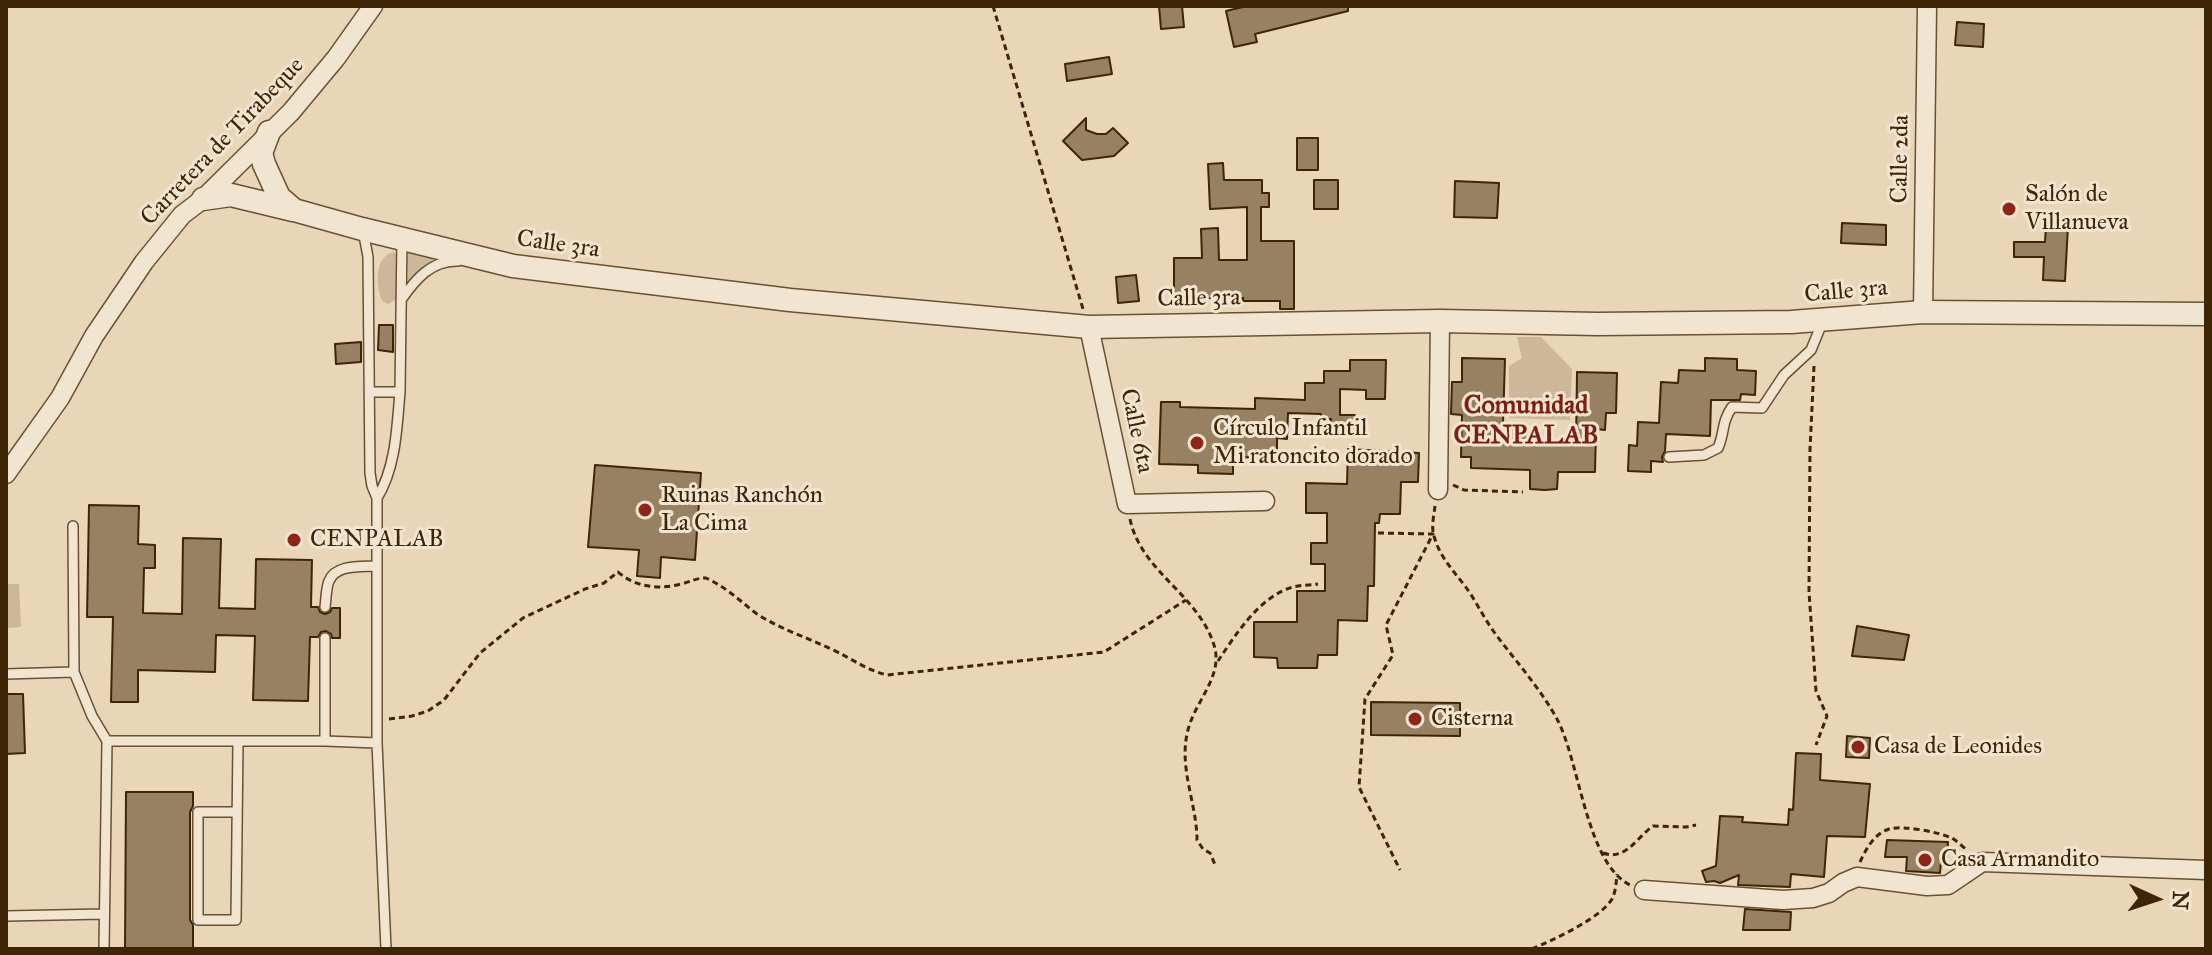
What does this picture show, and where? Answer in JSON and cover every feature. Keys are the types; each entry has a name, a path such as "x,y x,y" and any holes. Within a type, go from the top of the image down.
{"street":[{"name":"Carretera de Tirabeque","path":"6,474 60,398 94,336 144,262 182,215 203,199 291,112 373,6"},
{"name":"Calle 2da","path":"1923,312 1927,6"},
{"path":"269,132 261,153 264,164 279,197 294,210"},
{"name":"Calle 3ra","path":"203,199 231,195 513,266 790,300 1089,327 1440,321 1598,324 1791,322 1819,330 1923,312 2206,314"},
{"path":"1438,482 1440,321"},
{"name":"Calle 6ta","path":"1089,327 1127,504 1265,501"},
{"path":"1644,890 1783,900 1813,898 1857,877 1927,886 1948,885 1982,862 2206,870"}],"lane":[{"path":"362,229 368,257 370,473 377,498 377,743 386,949"},
{"path":"377,498 389,473 400,392 402,238"},
{"path":"401,300 422,274 441,262 452,260 513,266"},
{"path":"1669,457 1704,455 1718,448 1724,419 1732,407 1762,408 1784,375 1811,350 1819,330"},
{"path":"370,392 400,392"},
{"path":"73,526 74,672 92,716 107,741 104,949"},
{"path":"325,607 328,581 335,573 350,567 376,566"},
{"path":"325,638 325,741"},
{"path":"6,674 74,672"},
{"path":"107,741 377,743"},
{"path":"237,812 198,812 198,920 236,920 238,741"},
{"path":"6,916 103,914"}],"path":[{"path":"993,6 1089,327"},
{"path":"1816,745 1827,716 1816,691 1809,592 1810,449 1819,330"},
{"path":"1400,870 1359,787 1365,699 1393,655 1386,625 1433,534 1438,482 1464,490 1523,492"},
{"path":"1127,504 1139,547 1203,620 1214,646 1217,663"},
{"path":"1378,533 1433,534"},
{"path":"1433,534 1453,574 1559,722 1597,843 1617,874 1626,883 1644,890"},
{"path":"377,719 396,719 428,711 444,700 480,653 523,618 604,583 618,572 627,580 659,587 706,578 759,615 869,670 887,675 1104,652 1186,600"},
{"path":"1216,867 1210,853 1197,840 1187,773 1187,734 1191,718 1212,680 1217,663 1238,630 1266,602 1291,587 1318,584"},
{"path":"1603,853 1618,856 1653,826 1696,825"},
{"path":"1857,877 1857,870 1869,845 1891,828 1954,839 1982,862"},
{"path":"1532,949 1577,927 1606,907 1615,890 1617,874"}],"shaded area":[{"path":"408,250 438,254 408,287"},
{"path":"394,252 397,298 389,304 383,302 380,296 378,273 383,259"},
{"path":"1517,337 1541,337 1572,369 1570,420 1509,418 1509,366 1522,358"},
{"path":"6,584 19,584 21,627 6,628"}],"building":[{"path":"1159,6 1182,6 1184,27 1161,29"},
{"path":"1247,6 1348,6 1348,11 1255,34 1257,42 1234,47 1226,11"},
{"path":"1957,22 1984,24 1983,47 1955,45"},
{"path":"1109,57 1112,74 1067,81 1065,64"},
{"path":"1086,118 1086,130 1106,134 1113,128 1128,143 1114,156 1082,160 1063,141"},
{"path":"1297,138 1318,138 1318,170 1297,170"},
{"path":"1223,163 1224,180 1262,180 1262,193 1269,193 1269,207 1261,207 1261,241 1294,241 1294,309 1280,309 1280,301 1174,298 1174,258 1202,258 1201,229 1218,228 1219,260 1247,260 1247,207 1210,209 1208,164"},
{"path":"1314,180 1338,180 1338,209 1314,209"},
{"path":"1455,181 1499,183 1497,218 1454,217"},
{"path":"1842,223 1886,225 1886,245 1841,243"},
{"path":"2046,225 2068,226 2065,281 2043,280 2044,257 2014,257 2014,242 2045,242"},
{"path":"1136,275 1139,301 1118,303 1116,277"},
{"path":"379,325 393,325 393,352 378,350"},
{"path":"361,342 361,362 336,364 335,344"},
{"path":"1462,358 1505,359 1503,423 1517,423 1516,434 1528,434 1528,443 1576,444 1577,372 1617,373 1616,413 1606,413 1605,430 1596,429 1595,472 1558,472 1557,489 1545,490 1530,489 1530,470 1471,468 1471,457 1461,457 1462,415 1451,414 1452,382 1462,382"},
{"path":"1705,358 1737,359 1737,370 1756,371 1755,395 1741,394 1740,400 1711,400 1710,436 1666,434 1663,462 1651,461 1651,472 1628,471 1629,445 1637,446 1638,422 1659,423 1661,382 1678,383 1679,370 1705,371"},
{"path":"1350,360 1386,360 1385,399 1366,399 1366,390 1340,389 1340,415 1355,415 1355,436 1331,436 1331,419 1321,419 1321,414 1288,413 1287,439 1277,438 1277,458 1233,457 1233,474 1198,473 1198,465 1159,464 1161,402 1180,402 1180,407 1255,409 1255,398 1305,400 1305,383 1324,383 1324,371 1350,371"},
{"path":"1348,449 1419,453 1418,482 1401,482 1400,514 1380,514 1379,523 1375,523 1374,586 1368,586 1367,621 1338,620 1337,655 1318,655 1317,668 1278,668 1277,658 1254,657 1254,622 1297,622 1297,591 1325,591 1325,564 1311,564 1311,543 1327,543 1327,513 1306,513 1306,483 1347,484"},
{"name":"Ruinas Ranchón La Cima","path":"595,465 701,473 695,560 661,557 660,578 637,576 639,550 588,547"},
{"path":"89,505 139,506 138,544 155,545 155,568 144,568 143,613 182,614 183,538 221,539 219,608 255,609 256,559 312,560 311,607 318,607 325,614 332,608 340,608 340,638 332,638 326,631 318,637 310,637 308,701 253,700 255,636 216,635 215,672 138,670 138,702 111,702 113,617 87,617"},
{"path":"1857,626 1909,635 1904,660 1852,656"},
{"path":"6,694 23,694 25,753 6,754"},
{"name":"Cisterna","path":"1371,702 1460,703 1460,736 1371,735"},
{"name":"Casa de Leonides","path":"1847,736 1870,738 1869,758 1846,757"},
{"path":"1796,753 1821,754 1820,780 1870,784 1865,837 1827,836 1824,877 1791,874 1790,887 1738,885 1739,875 1720,883 1706,882 1702,871 1716,866 1720,816 1743,817 1742,822 1788,825 1789,809 1793,810"},
{"path":"126,792 193,792 190,812 190,920 193,925 193,949 125,949"},
{"name":"Casa Armandito","path":"1887,840 1948,842 1947,858 1941,862 1940,873 1906,871 1907,857 1885,857"},
{"path":"1745,909 1791,912 1790,930 1743,930"}],"place":[{"name":"Salón de Villanueva","path":"2009,209"},
{"name":"Círculo Infantil Mi ratoncito dorado","path":"1197,443"},
{"name":"Ruinas Ranchón La Cima","path":"645,510"},
{"name":"CENPALAB","path":"294,540"},
{"name":"Cisterna","path":"1415,719"},
{"name":"Casa de Leonides","path":"1858,747"},
{"name":"Casa Armandito","path":"1925,860"}],"district":[{"name":"Comunidad CENPALAB","path":"1526,422"}]}
